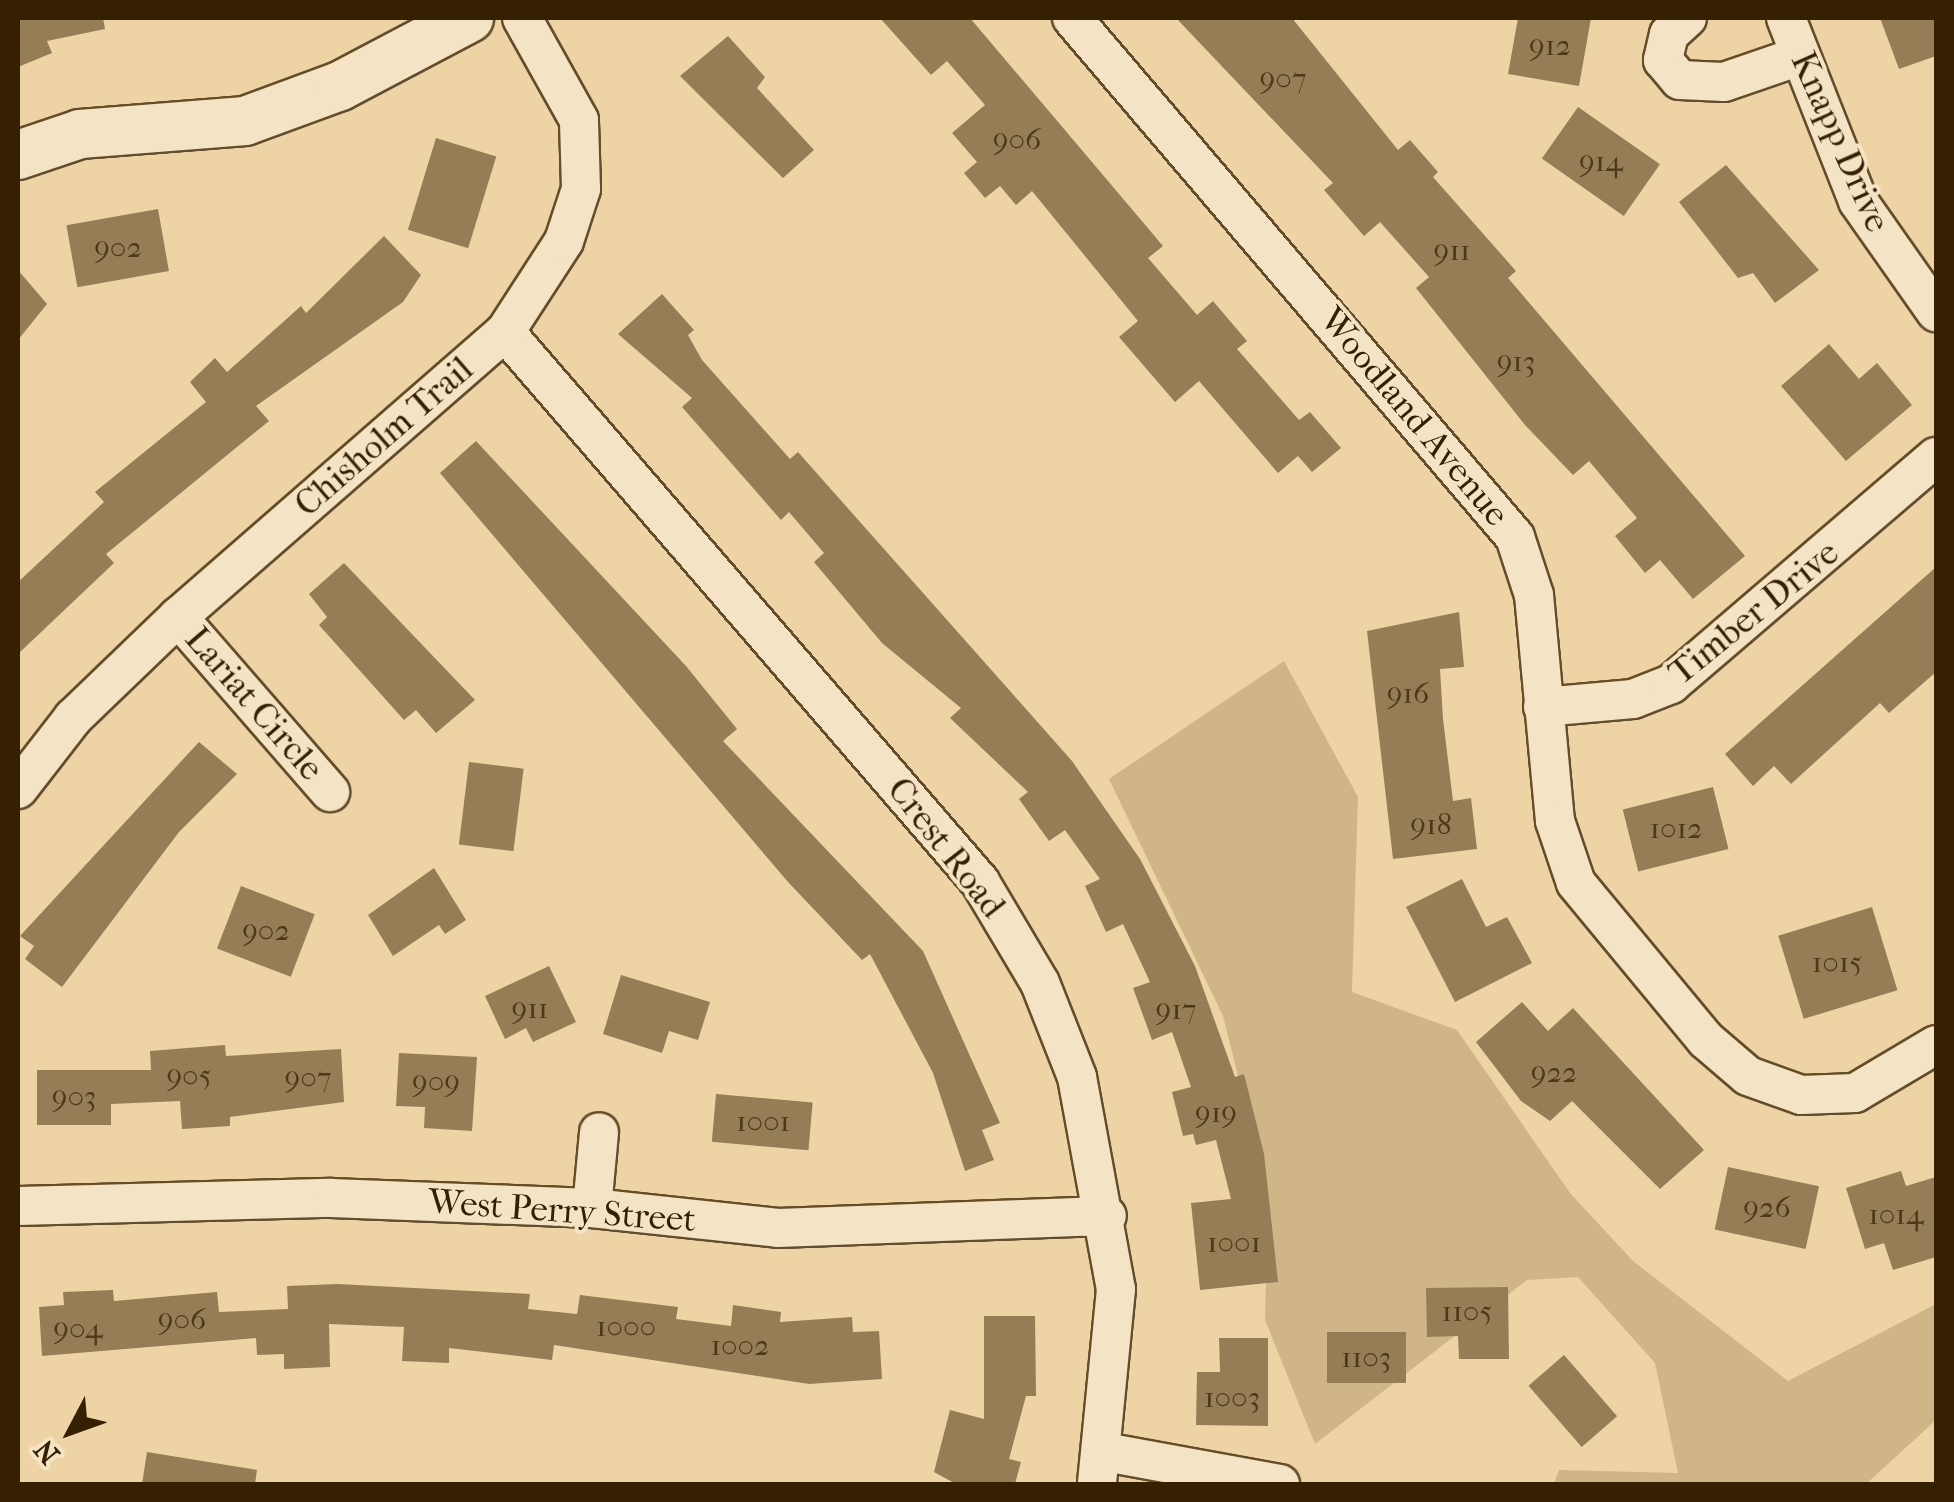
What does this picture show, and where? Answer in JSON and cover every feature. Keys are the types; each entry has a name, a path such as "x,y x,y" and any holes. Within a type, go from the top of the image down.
{"street":[{"path":"18,156 80,134 244,120 340,86 469,18"},
{"name":"Chisholm Trail","path":"18,789 73,718 178,616 505,332 564,241 581,189 579,120 522,18"},
{"name":"Woodland Avenue","path":"1072,18 1515,537 1534,596 1556,821 1576,883 1706,1040 1748,1076 1801,1095 1855,1093 1936,1044"},
{"path":"1687,18 1669,34 1663,60 1680,80 1724,82 1800,56"},
{"name":"Knapp Drive","path":"1786,18 1858,201 1936,312"},
{"name":"Crest Road","path":"505,332 980,882 1040,983 1071,1062 1107,1216 1116,1289 1101,1468"},
{"name":"Timber Drive","path":"1543,707 1633,699 1671,684 1936,457"},
{"name":"Lariat Circle","path":"178,616 330,792"},
{"path":"592,1208 600,1132"},
{"name":"West Perry Street","path":"18,1206 332,1198 592,1208 778,1228 1107,1216"},
{"path":"1101,1468 1280,1484"}],"shaded area":[{"path":"1284,661 1358,797 1352,992 1457,1030 1570,1193 1633,1261 1788,1381 1936,1304 1936,1420 1866,1484 1554,1484 1559,1470 1678,1473 1655,1363 1578,1277 1527,1280 1315,1444 1265,1320 1268,1195 1223,1016 1109,779"}],"building":[{"path":"18,18 103,18 105,29 47,41 52,53 18,67"},
{"path":"880,18 970,18 1163,246 1148,258 1197,315 1213,301 1247,341 1237,349 1299,420 1310,412 1341,448 1312,472 1298,456 1278,473 1199,381 1175,402 1119,337 1138,321 1032,191 1016,205 1000,186 985,198 964,173 977,162 952,133 985,105 947,61 931,75"},
{"path":"1176,18 1292,18 1398,150 1410,140 1438,172 1433,177 1516,271 1508,278 1745,556 1693,599 1660,560 1645,573 1615,536 1637,518 1589,461 1573,475 1525,425 1416,288 1429,277 1380,222 1364,236 1324,190 1333,183"},
{"path":"1518,18 1591,18 1579,86 1508,74"},
{"path":"1880,18 1936,18 1936,56 1899,69"},
{"path":"728,36 765,77 757,88 814,150 783,178 680,76"},
{"path":"1578,107 1660,164 1624,216 1542,159"},
{"path":"436,138 496,156 468,248 408,230"},
{"path":"1726,165 1819,270 1775,303 1753,273 1738,278 1679,202"},
{"path":"158,209 169,271 77,287 66,225"},
{"path":"384,236 421,275 403,302 256,406 269,421 106,554 114,563 18,654 18,582 104,502 95,492 206,402 190,382 215,358 227,372 301,306 306,313"},
{"path":"18,270 47,304 18,340"},
{"path":"662,294 694,330 688,335 702,360 790,459 798,452 1072,761 1140,859 1195,966 1235,1077 1244,1074 1264,1154 1278,1282 1200,1290 1191,1203 1231,1199 1216,1140 1196,1145 1193,1134 1183,1136 1172,1092 1191,1087 1172,1032 1152,1040 1133,988 1150,982 1123,924 1106,932 1085,886 1100,879 1065,830 1049,841 1019,799 1028,792 950,718 961,708 882,643 814,562 824,553 789,512 781,520 682,407 692,398 618,334"},
{"path":"1829,344 1859,379 1877,363 1912,405 1846,461 1781,386"},
{"path":"476,441 686,666 737,729 723,741 923,951 1000,1123 982,1130 994,1160 965,1171 933,1073 870,954 862,960 788,882 440,473"},
{"path":"344,563 475,700 436,733 416,710 404,720 319,625 327,617 309,594"},
{"path":"1936,567 1936,672 1889,713 1880,703 1791,784 1774,766 1753,786 1725,754"},
{"path":"1459,612 1464,667 1440,669 1443,719 1453,801 1471,798 1477,849 1393,859 1367,631"},
{"path":"199,742 237,774 179,832 62,987 25,959 34,946 20,936"},
{"path":"469,762 524,769 513,851 459,844"},
{"path":"1713,787 1728,849 1638,872 1623,809"},
{"path":"434,868 466,920 445,934 439,925 393,956 368,915"},
{"path":"1462,879 1486,927 1507,917 1532,963 1455,1002 1406,907"},
{"path":"241,886 315,914 291,977 217,949"},
{"path":"1872,907 1897,990 1804,1019 1778,936"},
{"path":"549,966 576,1022 533,1042 526,1028 505,1039 485,996"},
{"path":"621,975 710,1002 698,1040 669,1031 662,1053 603,1034"},
{"path":"1522,1002 1548,1031 1573,1008 1704,1150 1660,1189 1572,1101 1550,1121 1521,1101 1476,1042"},
{"path":"225,1045 226,1056 341,1049 344,1102 230,1117 230,1126 182,1129 180,1101 111,1104 111,1125 37,1125 37,1070 151,1070 150,1051"},
{"path":"399,1053 477,1057 472,1131 424,1128 425,1107 396,1106"},
{"path":"716,1094 813,1102 808,1150 712,1142"},
{"path":"1728,1167 1819,1186 1806,1249 1715,1230"},
{"path":"1901,1171 1906,1186 1936,1177 1936,1257 1893,1270 1884,1243 1865,1249 1846,1188"},
{"path":"338,1284 530,1294 528,1309 577,1314 580,1295 678,1307 676,1319 731,1326 733,1305 781,1312 780,1322 852,1317 853,1332 879,1331 882,1379 809,1384 554,1345 552,1360 449,1348 449,1363 402,1361 404,1327 329,1324 330,1367 284,1369 284,1354 257,1355 256,1338 42,1356 39,1307 64,1305 63,1292 113,1290 114,1301 217,1292 219,1312 288,1309 287,1286"},
{"path":"1508,1287 1509,1359 1459,1359 1458,1336 1427,1337 1426,1288"},
{"path":"984,1316 1035,1316 1036,1396 1026,1396 1009,1459 1021,1462 1015,1484 956,1484 934,1472 950,1410 984,1419"},
{"path":"1327,1332 1406,1332 1406,1383 1327,1383"},
{"path":"1219,1338 1268,1338 1268,1426 1196,1425 1197,1372 1220,1372"},
{"path":"1564,1355 1617,1416 1582,1447 1529,1386"},
{"path":"147,1452 257,1470 255,1484 142,1484"}]}
